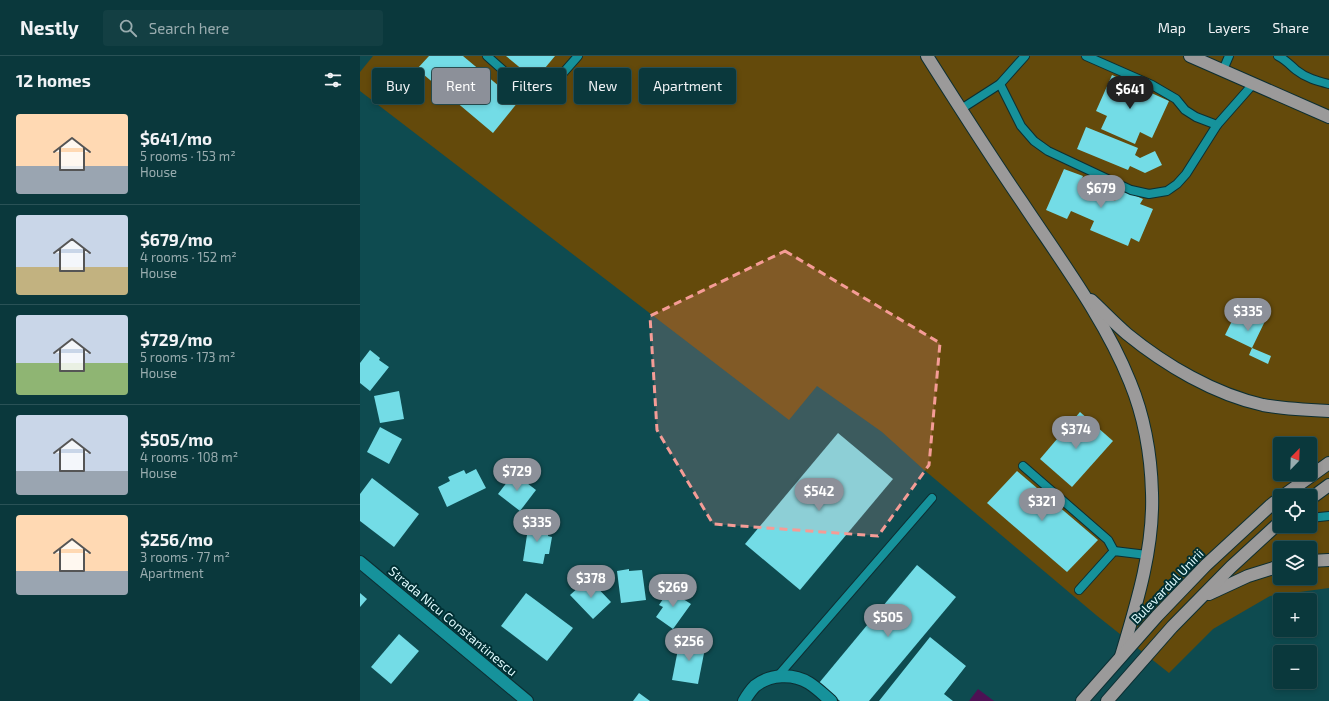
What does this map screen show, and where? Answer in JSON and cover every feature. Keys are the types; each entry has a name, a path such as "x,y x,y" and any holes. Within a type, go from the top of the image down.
{"main road":[{"path":"927,56 998,168 1082,291 1114,348 1130,382 1141,415 1149,455 1152,493 1151,529 1139,597 1121,656"},
{"path":"1190,56 1329,117"},
{"path":"1082,291 1126,333 1147,349 1181,372 1218,391 1261,404 1297,410 1329,411"},
{"path":"1293,489 1329,463"},
{"path":"1317,494 1329,485"},
{"name":"Bulevardul Unirii","path":"1082,701 1121,656 1206,565 1273,503"},
{"path":"1107,701 1172,627 1231,567 1273,528"},
{"path":"1317,561 1329,560"},
{"path":"1201,598 1248,576 1273,568"}],"street":[{"name":"Strada Nicu Constantinescu","path":"360,562 527,701"},
{"path":"744,701 755,686 777,677 802,679 816,688 831,701"}],"lane":[{"path":"487,56 530,94 539,95 549,89 578,56"},
{"path":"961,109 1000,84 1026,56"},
{"path":"1086,56 1152,85 1176,99 1185,110 1196,117 1217,125"},
{"path":"1223,70 1229,56"},
{"path":"1278,56 1286,60 1296,70 1313,80 1329,84"},
{"path":"1000,84 1021,126 1034,141 1048,151 1131,190 1149,194 1167,191 1177,184 1186,174 1217,125 1254,83"},
{"path":"1023,466 1108,540 1114,551"},
{"path":"777,677 932,498"},
{"path":"1317,517 1329,516"},
{"path":"1114,551 1147,555"},
{"path":"1079,590 1114,551"}],"highlighted area":[{"path":"785,251 940,343 929,465 878,536 713,524 657,430 650,316"}],"shaded area":[{"path":"373,56 1329,56 1329,588 1292,593 1273,593 1273,596 1213,629 1169,673 1096,615 923,469 882,432 817,386 789,420 377,104 424,104 424,68 372,68 372,100 360,91 360,72"},
{"path":"978,689 994,701 969,701"}],"building":[{"path":"429,56 463,56 477,68 432,68 432,82 424,75 424,68 418,68"},
{"path":"506,56 555,56 545,68 520,68"},
{"path":"1112,75 1169,101 1152,138 1140,132 1135,144 1101,129 1107,116 1096,111"},
{"path":"490,79 498,85 498,104 516,104 493,133 459,104 490,104"},
{"path":"1086,127 1138,148 1135,155 1140,158 1155,151 1162,165 1145,173 1130,166 1128,170 1077,149"},
{"path":"1064,169 1083,176 1079,186 1115,201 1120,189 1143,199 1140,204 1153,209 1139,242 1131,238 1128,246 1090,230 1094,221 1071,211 1067,219 1046,210"},
{"path":"1239,307 1266,319 1252,348 1225,335"},
{"path":"1252,348 1271,356 1268,364 1249,355"},
{"path":"370,350 380,358 379,360 389,367 370,391 360,383 360,363"},
{"path":"399,391 404,419 380,423 374,396"},
{"path":"1080,412 1113,441 1072,487 1040,459"},
{"path":"380,427 402,439 389,464 367,452"},
{"path":"838,433 893,479 800,590 745,544"},
{"path":"476,469 486,488 447,507 438,487 450,481 448,477 464,470 466,474"},
{"path":"1017,471 1098,540 1067,572 987,503"},
{"path":"514,473 536,490 520,511 498,494"},
{"path":"372,478 419,514 394,547 360,521 360,494"},
{"path":"529,522 549,525 548,536 552,537 549,554 545,554 543,564 523,561"},
{"path":"917,565 956,597 869,701 840,701 819,683"},
{"path":"629,569 629,571 642,570 646,600 621,603 617,571"},
{"path":"590,580 611,602 593,619 570,595"},
{"path":"671,587 682,595 680,597 691,604 673,629 656,617 663,607 659,605"},
{"path":"360,593 367,599 360,607"},
{"path":"526,593 573,628 547,661 501,626"},
{"path":"399,634 419,651 391,684 371,667"},
{"path":"930,637 966,666 944,694 953,701 879,701"},
{"path":"680,639 706,643 698,684 672,680"},
{"path":"639,693 650,701 633,701"}]}
